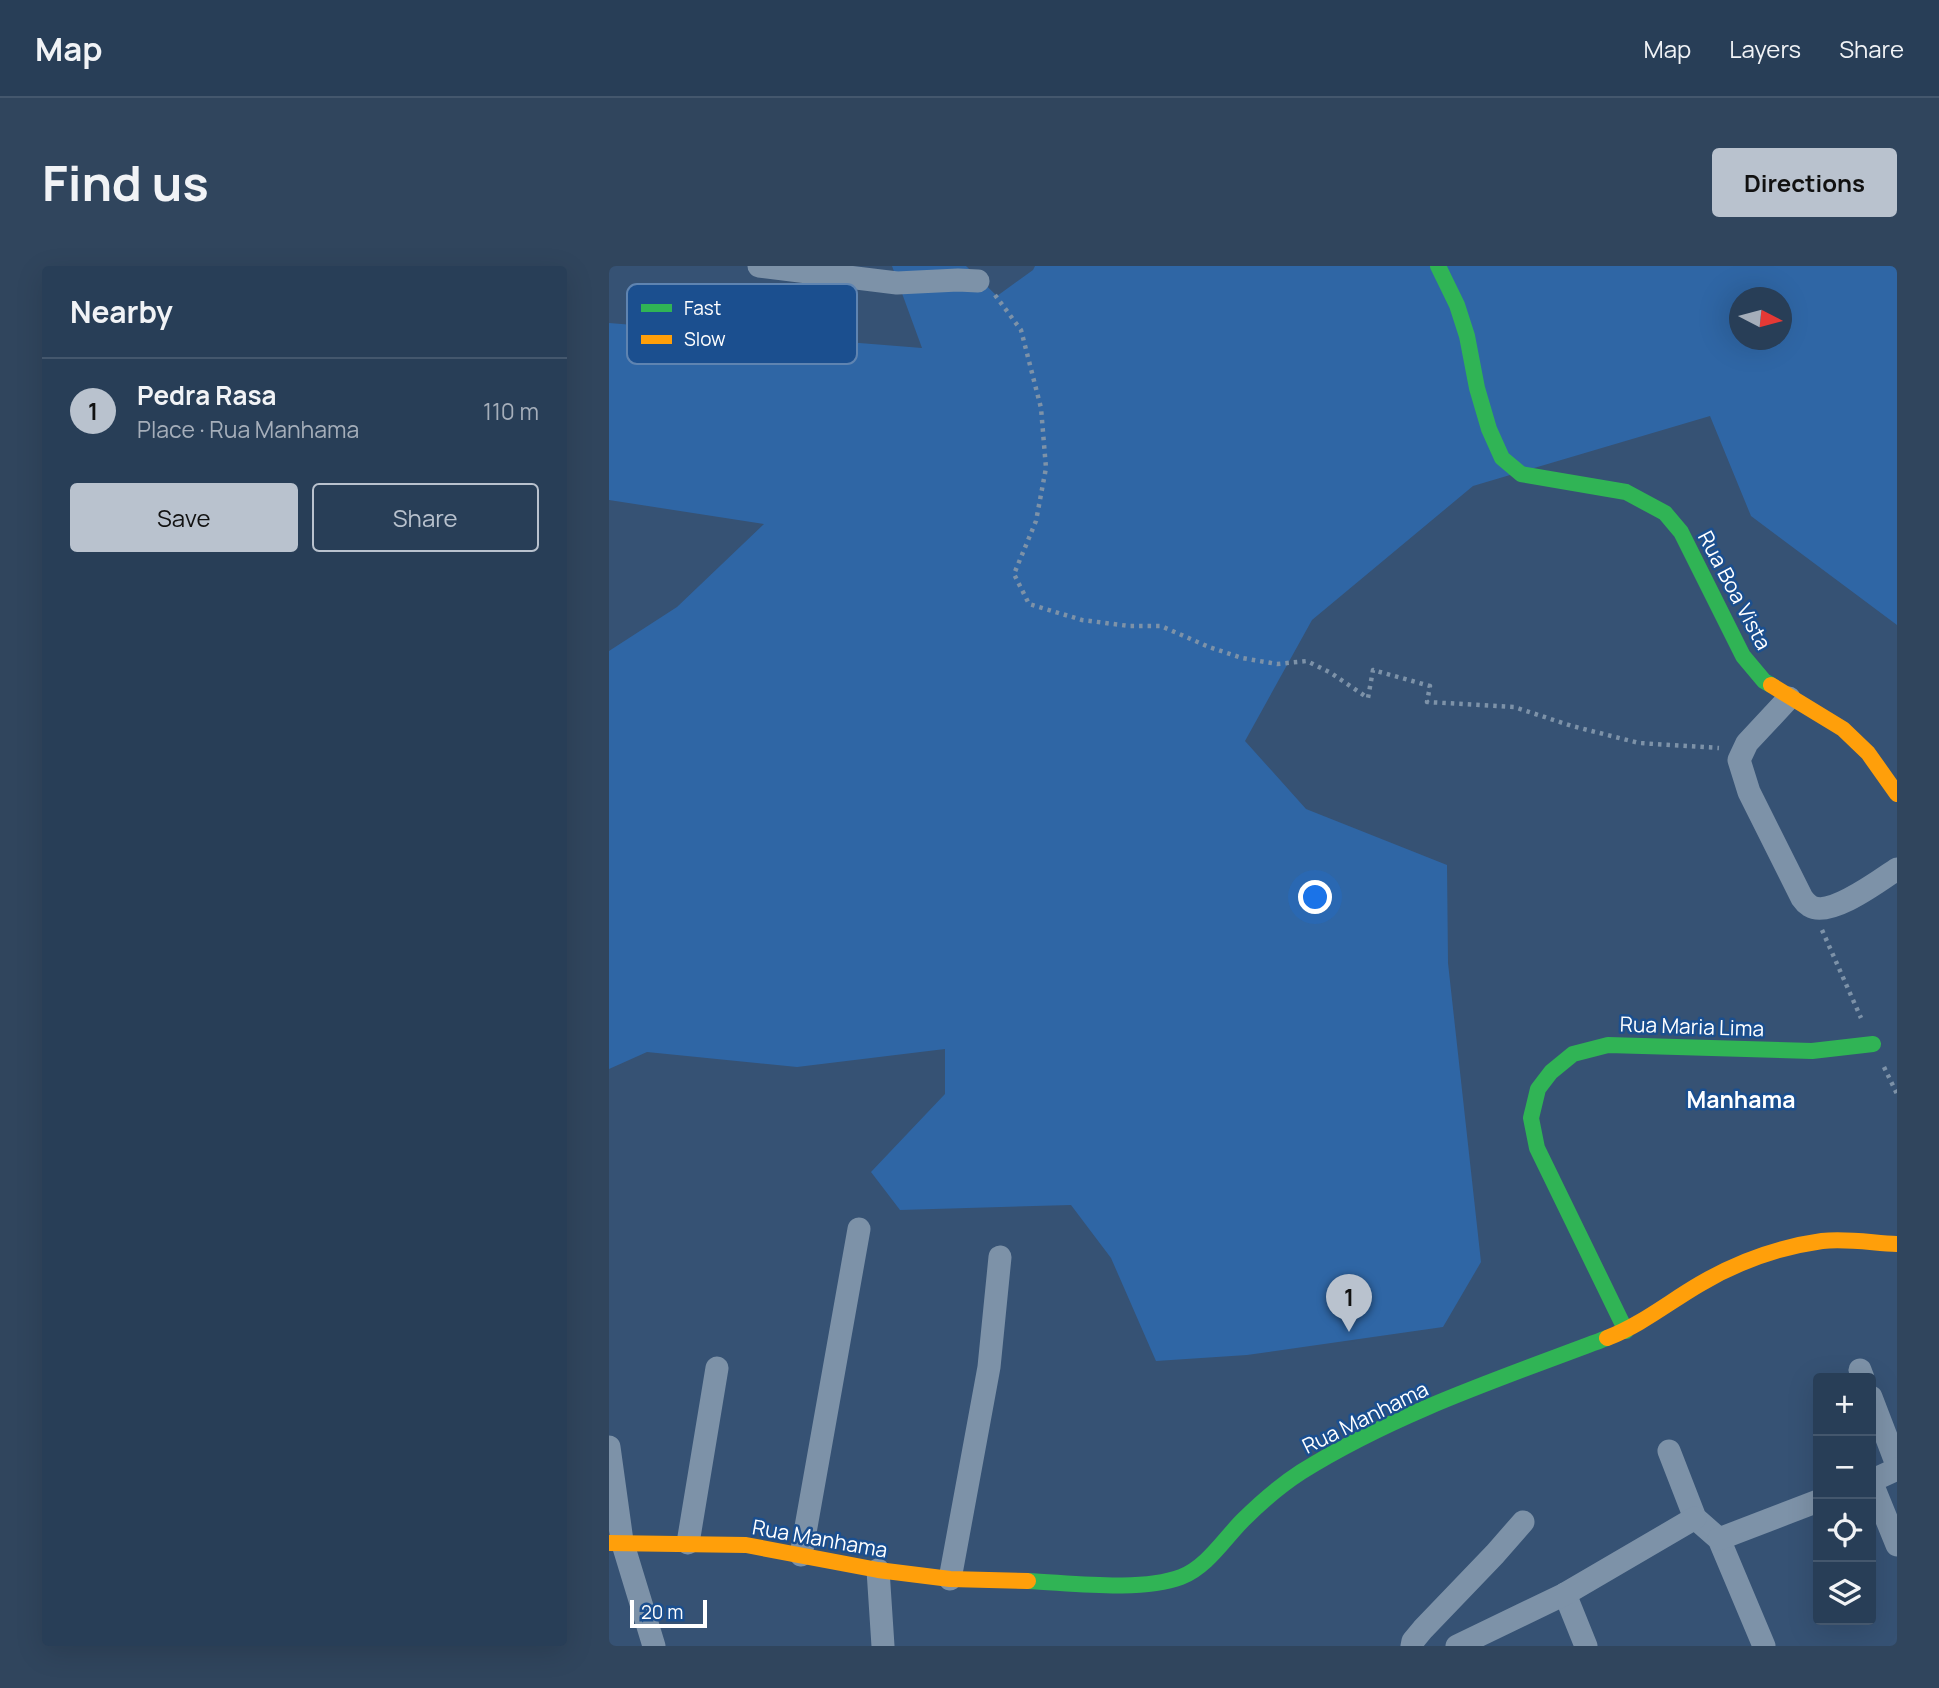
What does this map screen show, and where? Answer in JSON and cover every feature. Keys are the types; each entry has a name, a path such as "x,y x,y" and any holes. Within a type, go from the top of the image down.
{"street":[{"path":"759,266 897,284 978,281"},
{"name":"Rua Boa Vista","path":"1438,266 1457,305 1489,429 1502,458 1521,474 1626,492 1665,513 1681,532 1743,656 1764,681 1843,729 1868,753 1897,793"},
{"path":"1789,698 1747,743 1739,760 1749,792 1802,898 1811,907 1824,908 1852,898 1897,869"},
{"name":"Rua Maria Lima","path":"1626,1331 1537,1148 1531,1118 1538,1089 1551,1072 1573,1054 1608,1045 1812,1051 1873,1044"},
{"path":"801,1555 859,1229"},
{"name":"Rua Manhama","path":"616,1542 746,1545 878,1570 950,1579 1159,1583 1184,1576 1198,1568 1244,1519 1298,1474 1355,1441 1468,1391 1626,1331 1720,1273 1768,1253 1824,1241 1897,1244"},
{"path":"950,1579 989,1367 1000,1257"},
{"path":"688,1543 717,1368"},
{"path":"1876,1410 1897,1467 1876,1478"},
{"path":"609,1447 616,1542 654,1646"},
{"path":"1669,1451 1695,1518 1719,1539 1764,1646"},
{"path":"1876,1493 1897,1545"},
{"path":"1719,1539 1813,1503"},
{"path":"1457,1646 1565,1594 1695,1518"},
{"path":"1412,1646 1423,1629 1496,1554 1523,1521"},
{"path":"878,1570 883,1646"},
{"path":"1565,1594 1586,1646"}],"path":[{"path":"978,281 997,296 1021,330 1041,408 1046,468 1036,521 1014,574 1029,604 1082,620 1129,626 1161,626 1242,658 1277,664 1307,662 1367,698 1373,670 1430,686 1427,702 1514,707 1572,726 1639,743 1743,751"},
{"path":"1811,907 1897,1094"}],"shaded area":[{"path":"892,266 966,266 997,296 1035,266 1897,266 1897,625 1751,516 1710,416 1473,486 1312,620 1245,741 1306,809 1447,865 1448,963 1481,1262 1443,1327 1247,1355 1156,1361 1111,1258 1071,1205 900,1210 871,1172 945,1094 945,1049 797,1067 647,1052 609,1069 609,651 677,607 764,524 609,500 609,323 627,324 627,364 857,364 857,343 922,348"}],"traffic: fast":[{"path":"1438,266 1457,305 1489,429 1502,458 1521,474 1626,492 1665,513 1681,532 1743,656 1764,681 1771,685"},
{"path":"1626,1331 1537,1148 1531,1118 1538,1089 1551,1072 1573,1054 1608,1045 1812,1051 1873,1044"},
{"path":"1028,1581 1126,1585 1164,1582 1181,1577 1207,1560 1243,1520 1278,1488 1337,1451 1412,1414 1607,1338"}],"traffic: slow":[{"path":"1771,685 1843,729 1868,753 1897,794"},
{"path":"1607,1338 1643,1320 1714,1276 1774,1251 1831,1240 1897,1244"},
{"path":"609,1543 746,1545 878,1570 950,1579 1028,1581"}],"place":[{"name":"Pedra Rasa","path":"1349,1332"}],"district":[{"name":"Manhama","path":"1741,1099"}]}
